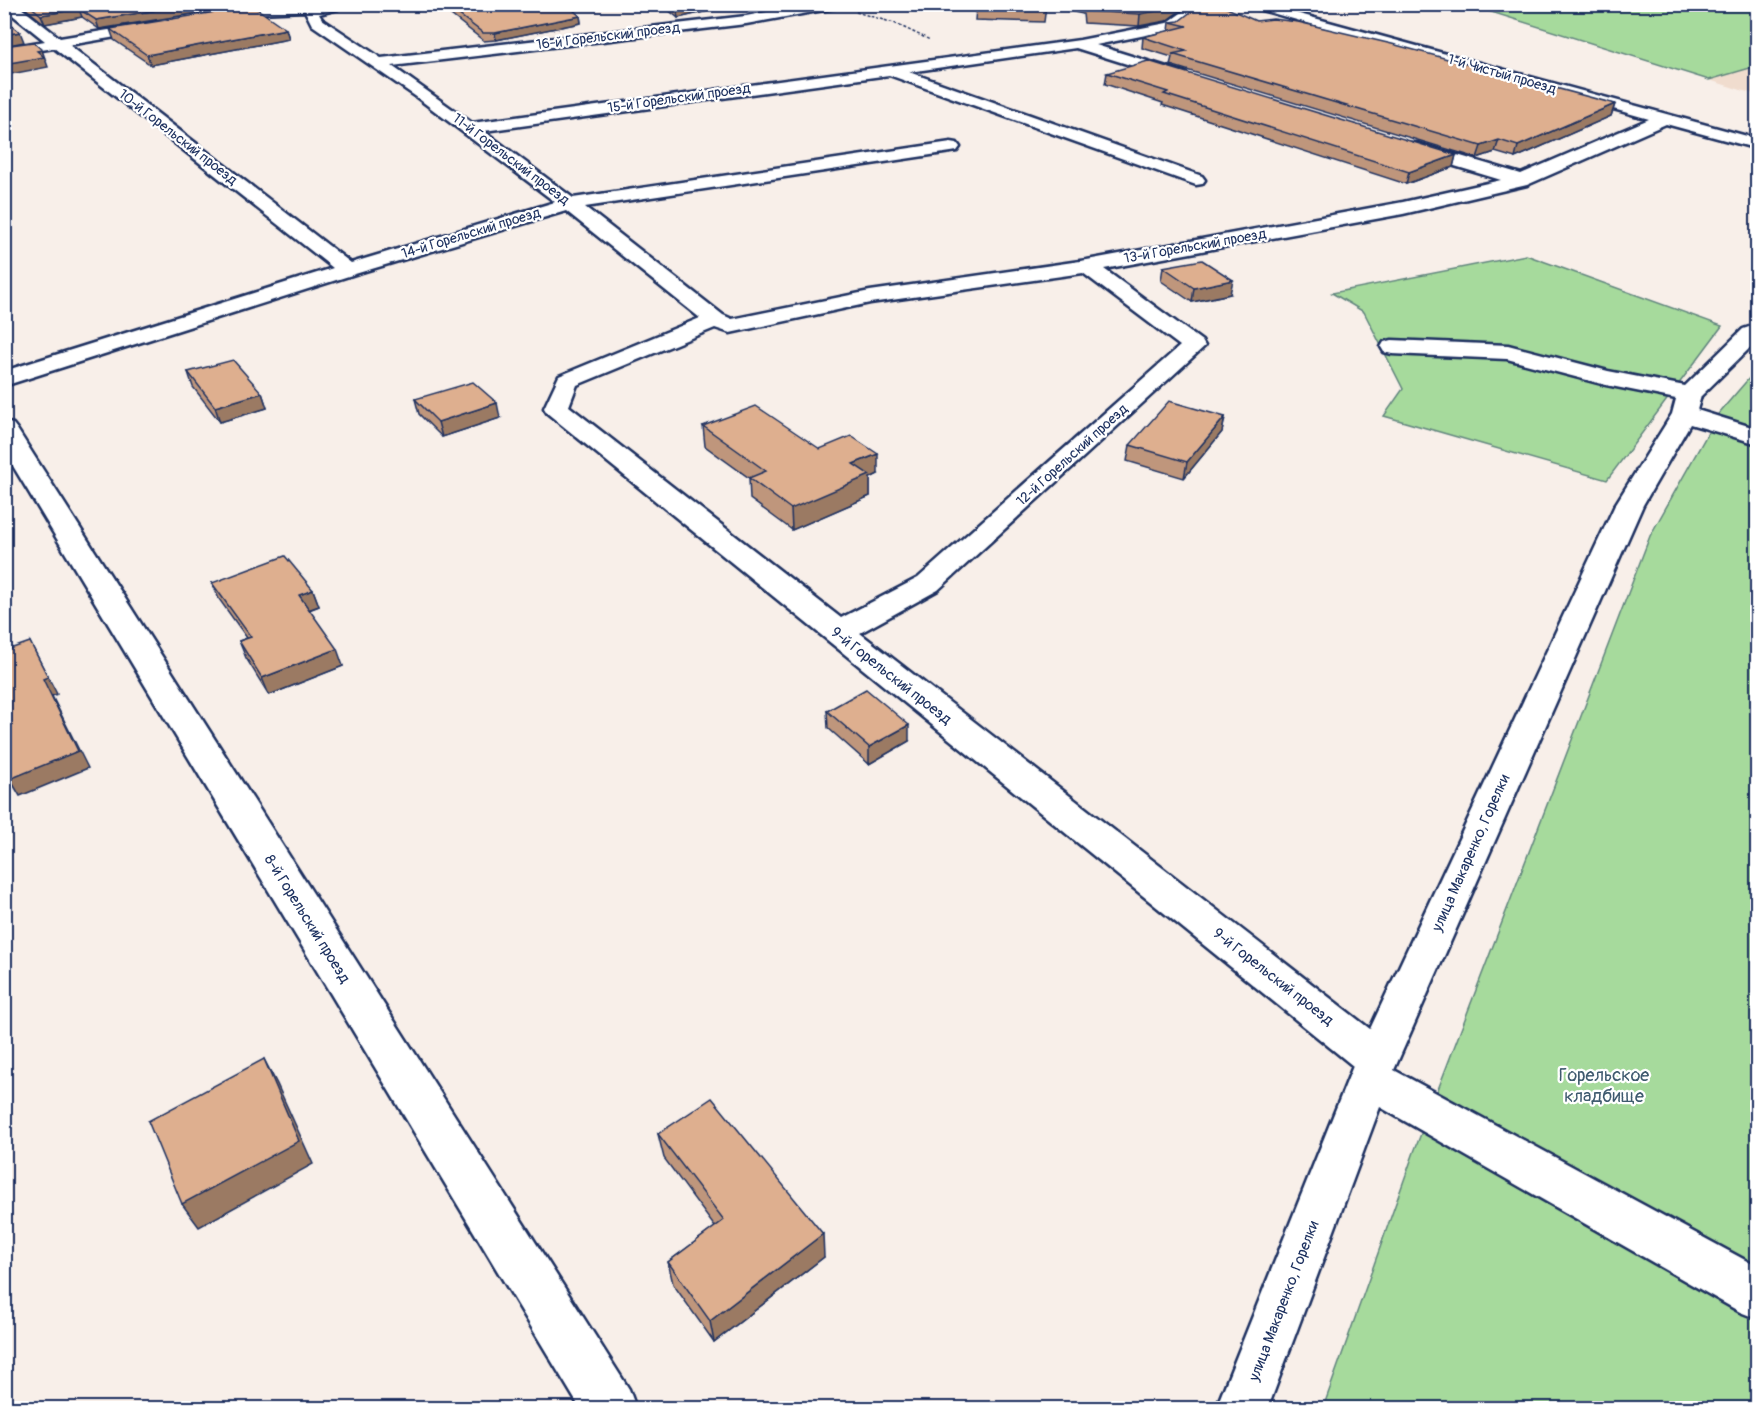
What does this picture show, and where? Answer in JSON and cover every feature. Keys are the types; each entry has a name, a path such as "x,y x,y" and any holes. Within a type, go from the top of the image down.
{"street":[{"name":"10-й Горельский проезд","path":"7,4 348,270"},
{"path":"200,19 293,5 322,7 343,4"},
{"name":"15-й Горельский проезд","path":"471,128 1077,44 1171,27 1204,4"},
{"name":"1-й Чистый проезд","path":"1246,4 1758,144"},
{"name":"16-й Горельский проезд","path":"380,63 746,20 835,5"},
{"name":"11-й Горельский проезд","path":"322,7 311,12 317,22 380,63 471,128 715,320"},
{"path":"4,52 177,23"},
{"name":"15-й Горельский проезд","path":"1077,44 1191,79"},
{"name":"15-й Горельский проезд","path":"887,69 1196,180"},
{"name":"13-й Горельский проезд","path":"715,320 730,326 870,297 1087,266 1403,208 1521,181 1664,119"},
{"path":"1396,142 1521,181"},
{"name":"14-й Горельский проезд","path":"4,379 348,270 570,204 951,147"},
{"name":"12-й Горельский проезд","path":"837,633 928,584 1194,346 1087,266"},
{"name":"9-й Горельский проезд","path":"715,320 567,381 556,408 837,633 1373,1069 1758,1294"},
{"name":"улица Макаренко, Горелки","path":"1242,1408 1373,1069 1629,505 1687,404 1751,334 1758,331"},
{"path":"1392,347 1508,352 1606,378 1687,404 1758,437"},
{"name":"8-й Горельский проезд","path":"4,429 610,1408"}],"path":[{"path":"835,5 894,23 965,58"}],"shaded area":[{"path":"1757,66 1757,95 1709,80"}],"green space":[{"path":"1469,5 1757,5 1757,66 1709,80"},
{"path":"1526,255 1722,326 1607,480 1384,416 1403,389 1364,312 1332,293"},
{"name":"Горельское кладбище","path":"1757,369 1757,1408 1323,1408 1414,1152 1650,536 1719,413"}],"building":[{"path":"28,4 194,4 96,20 79,9 41,15"},
{"path":"445,4 566,4 580,16 495,33 483,33"},
{"path":"668,4 710,4 677,12"},
{"path":"978,4 1046,4 1045,10 976,9"},
{"path":"1084,4 1174,4 1168,9 1140,14 1085,11"},
{"path":"1201,4 1218,4 1256,21 1273,19 1298,22 1392,44 1615,104 1518,146 1499,140 1481,146 1172,54 1186,51 1143,37 1187,26 1170,22 1179,21"},
{"path":"253,6 286,29 147,55 110,29"},
{"path":"4,19 20,32 4,35"},
{"path":"33,42 42,50 37,51 44,57 4,64 4,46"},
{"path":"1148,61 1456,155 1409,172 1164,94 1168,92 1107,73"},
{"path":"1202,260 1233,280 1194,288 1163,267"},
{"path":"233,360 262,393 215,407 188,372"},
{"path":"473,382 497,403 438,422 415,399"},
{"path":"1169,401 1225,417 1187,462 1130,445"},
{"path":"756,406 820,449 851,436 878,454 853,464 870,475 791,509 749,478 766,471 703,426"},
{"path":"285,556 313,590 299,595 337,649 262,678 239,641 251,637 212,583"},
{"path":"30,642 48,677 43,679 78,751 10,779 4,767 4,651"},
{"path":"866,689 909,725 869,747 827,711"},
{"path":"264,1059 299,1141 182,1204 148,1121"},
{"path":"712,1098 823,1234 710,1321 668,1262 724,1220 658,1134"}]}
